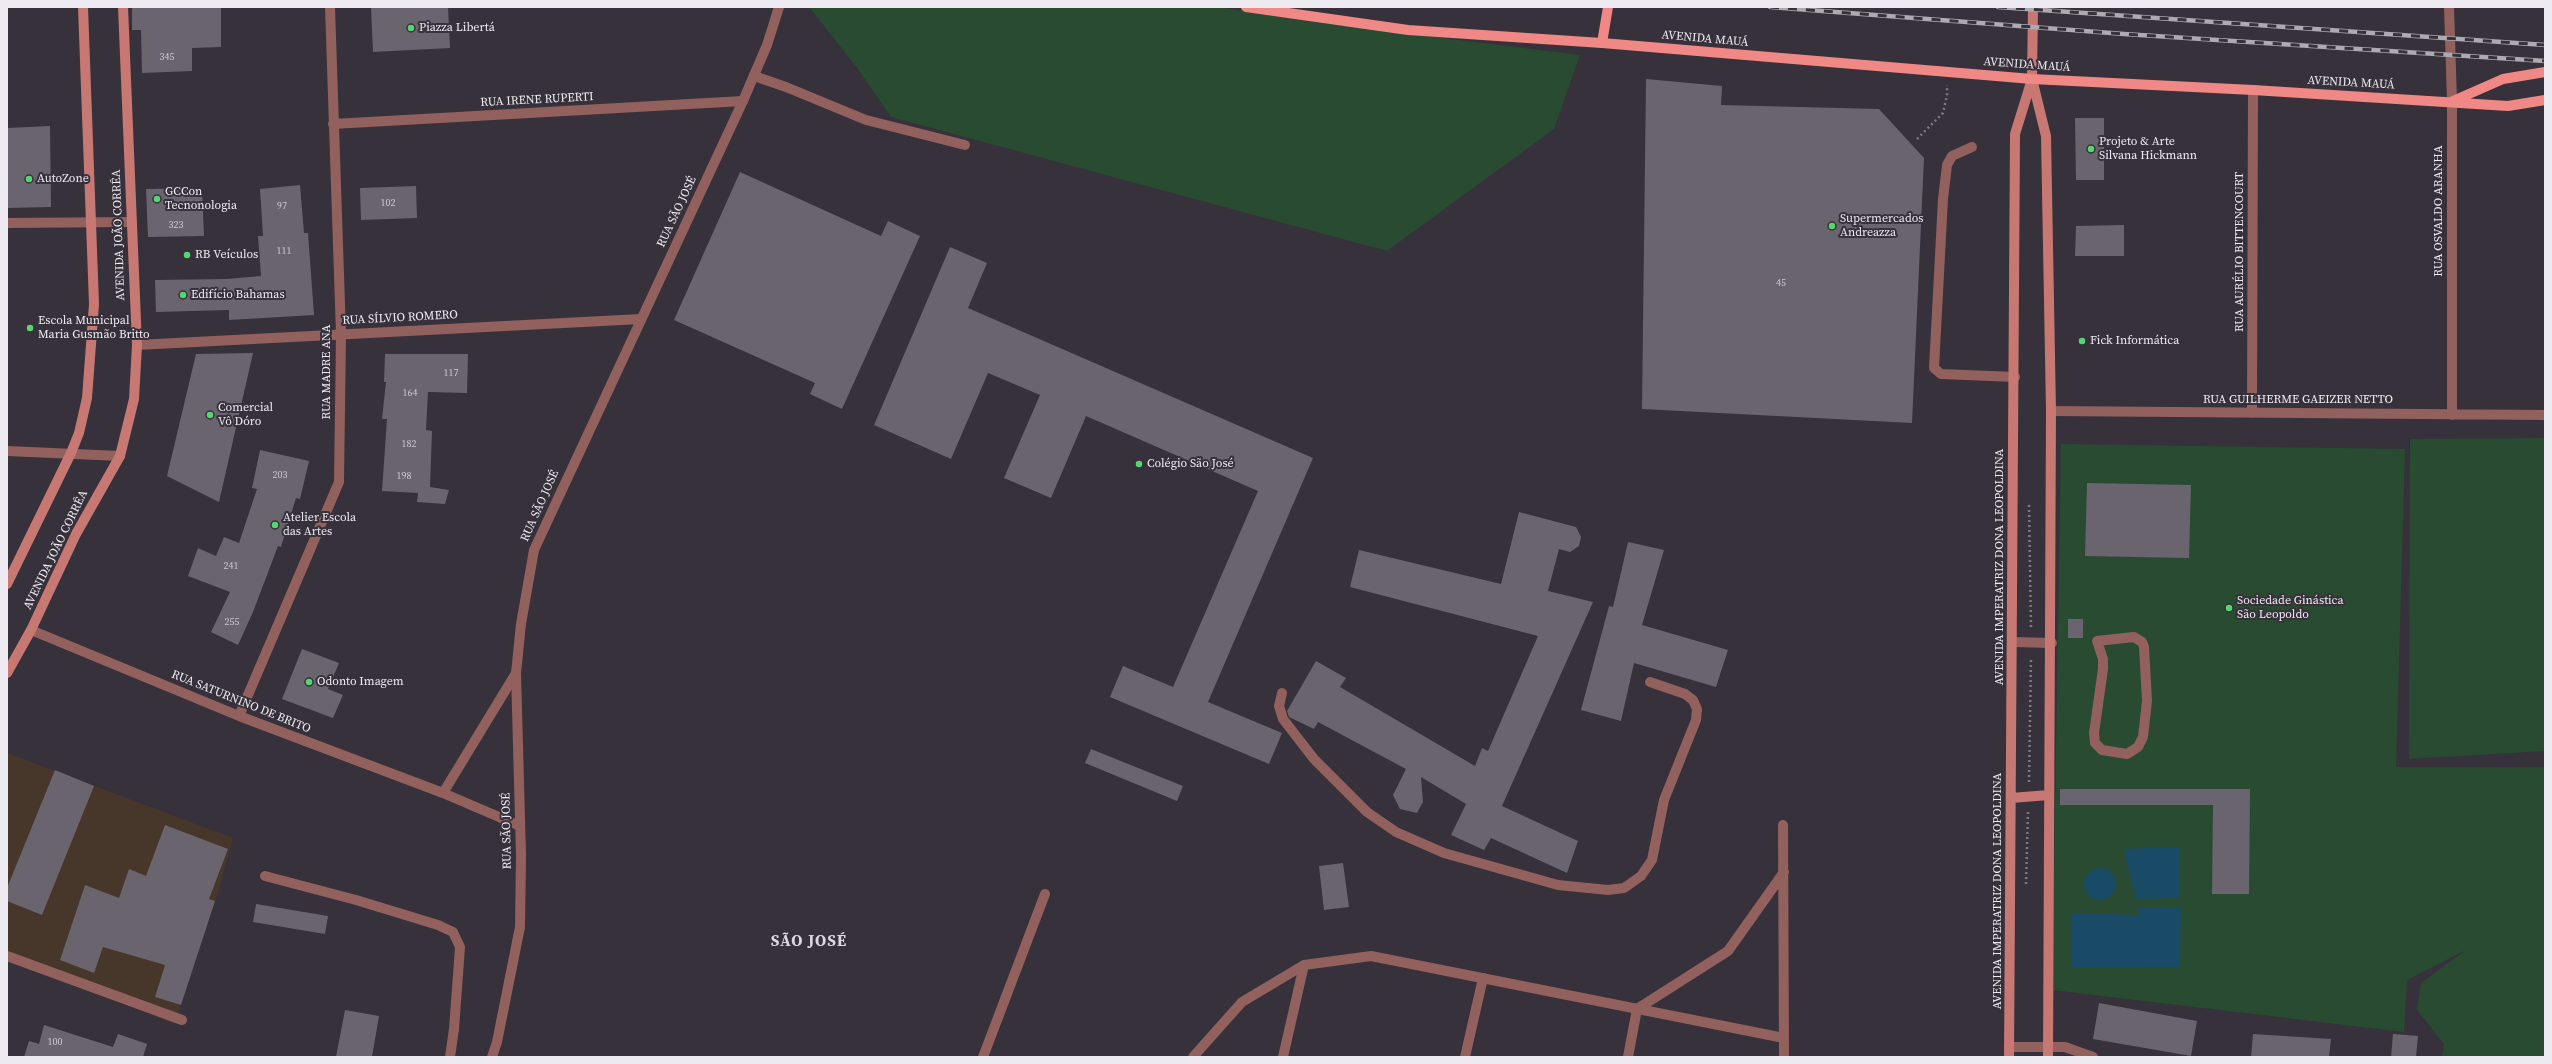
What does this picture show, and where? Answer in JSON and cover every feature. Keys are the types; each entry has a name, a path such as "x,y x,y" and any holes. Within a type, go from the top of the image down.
{"main road":[{"path":"7,584 71,453 79,433 87,398 94,304 93,224 83,7"},
{"name":"AVENIDA JOÃO CORRÊA","path":"7,673 31,630 76,534 120,456 134,399 137,345 123,7"},
{"name":"AVENIDA MAUÁ","path":"1246,7 1408,30 1602,43 1946,73 2032,79 2452,101 2508,106 2545,100"},
{"path":"1602,43 1608,7"},
{"name":"AVENIDA IMPERATRIZ DONA LEOPOLDINA","path":"2033,7 2032,79 2046,136 2052,411 2052,643 2049,795 2048,1052"},
{"name":"AVENIDA MAUÁ","path":"2452,101 2503,79 2545,72"},
{"name":"AVENIDA IMPERATRIZ DONA LEOPOLDINA","path":"2009,1052 2016,134 2032,79"},
{"path":"2011,798 2049,795"}],"street":[{"name":"RUA MADRE ANA","path":"239,716 339,482 341,334 330,7"},
{"name":"RUA SÃO JOSÉ","path":"492,1057 497,1042 520,927 520,826 516,673 521,624 534,550 743,102 767,45 779,7"},
{"name":"RUA OSVALDO ARANHA","path":"2449,7 2452,101 2452,415"},
{"path":"754,76 786,87 866,120 965,145"},
{"name":"RUA AURÉLIO BITTENCOURT","path":"2252,413 2253,90"},
{"name":"RUA IRENE RUPERTI","path":"333,124 743,102"},
{"path":"1972,147 1952,156 1947,165 1942,199 1934,368 1941,374 2015,377"},
{"path":"7,223 93,224 132,222"},
{"name":"RUA SÍLVIO ROMERO","path":"137,345 641,319"},
{"name":"RUA GUILHERME GAEIZER NETTO","path":"2052,411 2545,415"},
{"path":"7,451 120,456"},
{"name":"RUA SATURNINO DE BRITO","path":"31,630 239,716 443,793 520,826"},
{"path":"2134,637 2142,642 2144,647 2147,701 2143,737 2138,747 2126,754 2102,750 2095,743 2094,733 2103,669 2103,659 2097,641 2134,637"},
{"path":"2013,642 2052,643"},
{"path":"443,793 516,673"},
{"path":"1282,693 1279,706 1283,718 1314,759 1367,812 1396,832 1444,853 1558,885 1608,890 1624,888 1642,876 1652,860 1664,800 1696,720 1697,709 1693,700 1685,694 1650,682"},
{"path":"1783,825 1784,1057"},
{"path":"1628,1057 1638,1009 1728,951 1784,872"},
{"path":"265,876 363,902 438,925 453,932 460,947 454,1029 450,1057"},
{"path":"983,1057 1045,894"},
{"path":"7,956 182,1020"},
{"path":"1194,1057 1242,1002 1304,965 1371,956 1784,1038"},
{"path":"1283,1057 1304,965"},
{"path":"1465,1057 1483,978"},
{"path":"2009,1052 2048,1052 2065,1047 2093,1057"}],"path":[{"path":"1917,139 1942,113 1947,95 1946,73"}],"shaded area":[{"path":"7,753 233,838 221,883 174,1024 7,952"}],"green space":[{"path":"809,7 1218,7 1298,20 1580,55 1554,129 1387,251 891,117 858,69"},
{"path":"2545,438 2545,751 2409,759 2410,439"},
{"name":"Sociedade Ginástica São Leopoldo","path":"2061,444 2405,449 2396,767 2545,767 2545,1057 2442,1057 2444,1044 2417,1010 2421,983 2466,950 2407,980 2404,1032 2052,990"}],"water":[{"path":"2180,847 2180,898 2136,899 2124,849"},
{"path":"2097,868 2103,868 2113,875 2116,884 2115,890 2109,897 2103,900 2097,900 2087,893 2084,887 2084,881 2091,871"},
{"path":"2181,907 2180,967 2071,968 2072,913 2139,915 2137,908"}],"building":[{"path":"132,7 221,7 221,47 192,48 192,71 142,73 141,30 132,30"},
{"name":"Piazza Libertá","path":"371,7 448,7 450,48 373,52"},
{"path":"1646,79 1722,86 1721,105 1879,109 1924,158 1912,423 1642,409"},
{"path":"2075,118 2104,118 2104,180 2076,180"},
{"name":"AutoZone","path":"50,126 51,207 7,208 7,128"},
{"path":"740,172 881,236 888,221 920,236 842,409 810,394 815,383 674,320"},
{"path":"300,185 304,233 308,233 314,315 229,320 229,310 156,312 155,280 227,279 261,276 258,236 263,236 260,189"},
{"path":"416,186 417,218 361,220 360,188"},
{"path":"202,188 204,236 148,237 146,189"},
{"path":"2124,225 2124,256 2075,256 2076,226"},
{"path":"950,247 987,263 968,308 1313,458 1208,702 1282,733 1269,764 1110,697 1123,666 1173,687 1258,491 1086,416 1051,498 1004,478 1040,395 988,373 951,459 874,425"},
{"name":"Comercial Vô Dóro","path":"253,353 219,502 167,476 196,354"},
{"path":"385,354 468,354 467,393 428,392 426,430 432,431 430,487 449,490 445,504 417,502 418,493 382,491 387,419 382,419 386,382 384,382"},
{"path":"260,450 309,461 300,499 296,498 281,547 278,546 253,612 238,645 211,632 230,592 188,576 198,548 216,556 224,537 239,543 257,489 252,488"},
{"path":"2087,483 2191,485 2189,558 2085,556"},
{"path":"1519,512 1576,527 1581,537 1579,546 1570,552 1559,549 1548,591 1593,602 1502,806 1578,841 1567,873 1491,838 1484,850 1451,835 1466,804 1421,777 1423,802 1417,813 1400,809 1393,795 1406,769 1318,722 1314,729 1289,717 1287,711 1316,661 1346,678 1340,687 1475,766 1482,748 1488,751 1538,636 1350,587 1359,550 1501,584"},
{"path":"1628,542 1664,550 1642,625 1728,650 1716,687 1634,663 1621,721 1581,710 1609,606 1613,607"},
{"path":"2068,619 2083,619 2083,638 2068,638"},
{"path":"302,649 339,663 328,689 343,695 333,718 282,699"},
{"path":"1091,749 1183,786 1177,801 1085,763"},
{"path":"55,770 94,786 42,915 7,901 7,888"},
{"path":"2060,789 2250,789 2249,894 2212,894 2213,805 2060,805"},
{"path":"165,825 228,849 209,899 215,901 181,1005 155,997 165,965 103,947 94,973 60,960 85,885 119,898 129,869 146,876"},
{"path":"1343,863 1349,907 1324,910 1319,866"},
{"path":"256,904 328,916 325,934 253,922"},
{"path":"2099,1003 2197,1021 2191,1056 2093,1039"},
{"path":"345,1010 379,1016 372,1057 336,1057"},
{"path":"44,1025 113,1047 118,1034 147,1044 143,1057 24,1057 29,1041 39,1044"},
{"path":"2253,1034 2331,1039 2329,1057 2251,1057"},
{"path":"2393,1034 2418,1036 2416,1057 2391,1057"}],"railway":[{"path":"1770,7 2124,34 2545,61"},
{"path":"1998,7 2545,45"}],"place":[{"name":"Piazza Libertá","path":"411,28"},
{"name":"Projeto & Arte Silvana Hickmann","path":"2091,149"},
{"name":"AutoZone","path":"29,179"},
{"name":"GCCon Tecnonologia","path":"157,199"},
{"name":"Supermercados Andreazza","path":"1832,226"},
{"name":"RB Veículos","path":"187,255"},
{"name":"Edifício Bahamas","path":"183,295"},
{"name":"Escola Municipal Maria Gusmão Britto","path":"30,328"},
{"name":"Fick Informática","path":"2082,341"},
{"name":"Comercial Vô Dóro","path":"210,415"},
{"name":"Colégio São José","path":"1139,464"},
{"name":"Atelier Escola das Artes","path":"275,525"},
{"name":"Sociedade Ginástica São Leopoldo","path":"2229,608"},
{"name":"Odonto Imagem","path":"309,682"}],"district":[{"name":"SÃO JOSÉ","path":"809,942"}]}
